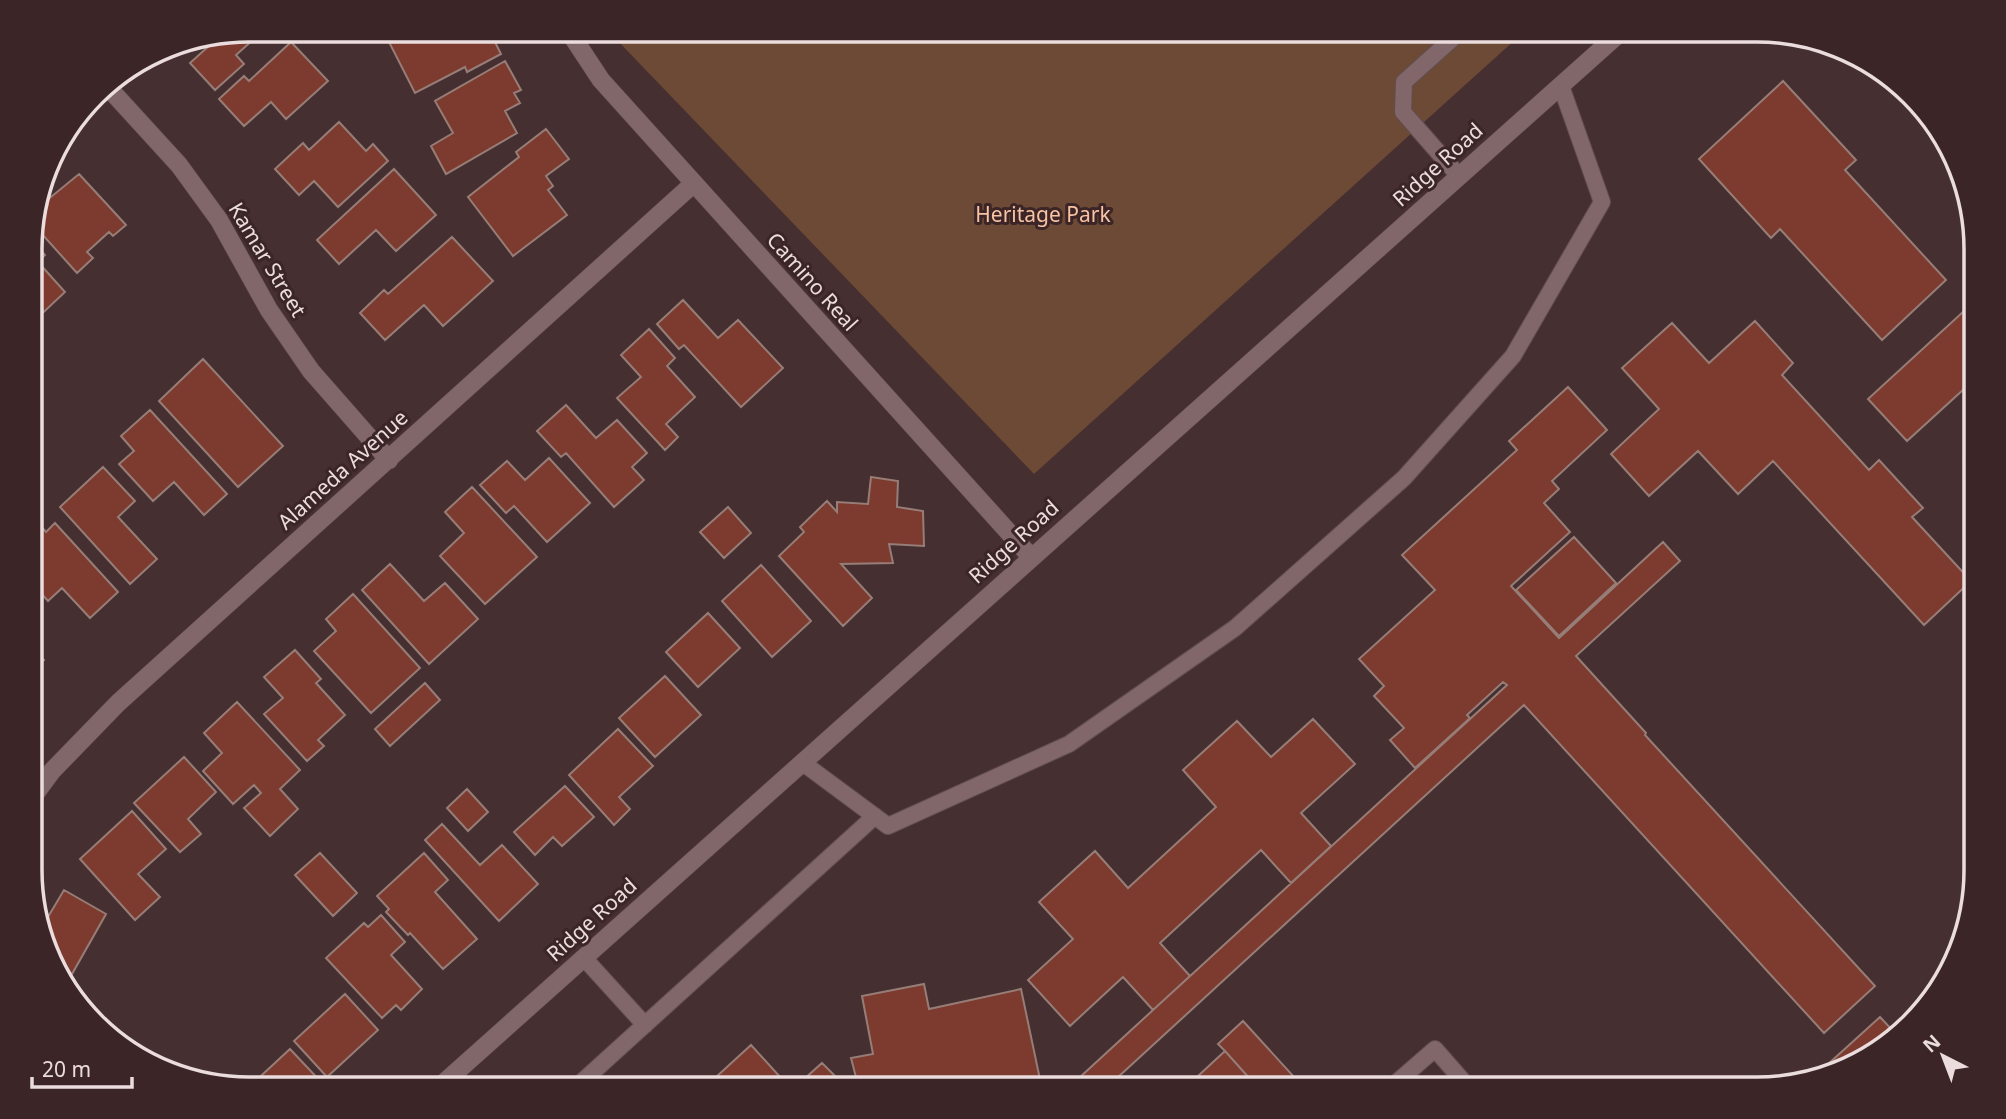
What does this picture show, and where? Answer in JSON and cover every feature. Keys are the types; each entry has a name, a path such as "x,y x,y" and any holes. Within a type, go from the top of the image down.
{"street":[{"name":"Camino Real","path":"576,42 601,80 1031,558"},
{"name":"Ridge Road","path":"450,1077 1610,42"},
{"name":"Kamar Street","path":"113,93 179,165 219,220 269,310 311,371 388,460"},
{"name":"Alameda Avenue","path":"42,784 118,702 693,184"}],"lane":[{"path":"1449,42 1404,82 1403,112 1459,176"},
{"path":"803,763 888,826 1069,744 1235,628 1404,478 1513,356 1602,202 1561,86"},
{"path":"587,1077 875,816"},
{"path":"584,958 645,1025"},
{"path":"1403,1077 1435,1049 1460,1077"}],"green space":[{"name":"Heritage Park","path":"619,42 1513,42 1034,474"}],"building":[{"path":"251,42 236,55 244,64 215,90 190,63 209,46"},
{"path":"291,42 328,81 286,119 271,102 244,126 219,99 244,76 249,81"},
{"path":"389,42 495,42 501,54 467,72 465,67 415,93"},
{"path":"505,61 521,90 514,93 520,103 505,111 517,133 446,174 431,146 453,133 435,101"},
{"path":"1783,81 1856,160 1845,170 1946,280 1882,340 1780,229 1771,238 1699,159"},
{"path":"339,122 366,151 373,144 388,161 338,207 314,181 299,195 275,169 303,143 309,150"},
{"path":"546,129 569,159 546,176 553,186 548,190 567,215 513,256 468,197 519,157 516,152"},
{"path":"394,169 436,215 396,251 376,230 339,264 317,240"},
{"path":"79,174 126,225 113,236 109,232 87,252 93,258 77,273 43,235 48,199"},
{"path":"452,237 493,281 443,326 424,305 385,340 360,313 384,290 388,294"},
{"path":"42,266 65,292 42,314"},
{"path":"683,300 718,338 738,320 783,368 741,407 684,345 679,349 657,324"},
{"path":"1964,311 1964,389 1907,441 1868,399"},
{"path":"1755,321 1793,363 1782,375 1869,470 1879,460 1923,508 1912,517 1964,573 1964,588 1924,625 1773,461 1738,494 1698,451 1649,496 1611,454 1659,409 1622,368 1672,323 1709,363"},
{"path":"649,329 675,358 667,366 695,397 666,424 678,437 665,450 617,398 641,377 621,355"},
{"path":"203,359 283,446 238,487 159,401"},
{"path":"1568,387 1607,430 1552,481 1559,489 1544,503 1570,532 1511,586 1559,638 1663,542 1680,561 1576,656 1875,986 1824,1033 1524,705 1118,1077 1080,1077 1507,685 1503,682 1467,715 1470,718 1415,768 1390,740 1404,728 1374,696 1384,686 1359,659 1435,590 1402,555 1517,450 1509,441"},
{"path":"566,405 596,438 617,420 647,453 632,467 644,480 614,507 566,453 561,457 537,431"},
{"path":"150,410 227,494 204,515 174,482 153,501 119,464 134,451 121,436"},
{"path":"549,458 590,503 547,542 514,506 506,513 480,485 507,461 525,480"},
{"path":"103,467 135,501 118,517 157,559 130,584 60,507"},
{"path":"871,477 898,481 897,507 923,511 924,546 889,544 893,563 841,564 872,598 843,626 779,556 804,532 800,527 827,501 837,512 837,502 868,504"},
{"path":"472,487 537,557 485,604 440,556 464,533 445,512"},
{"path":"728,507 751,533 724,558 700,532"},
{"path":"55,523 118,592 90,618 62,588 48,601 42,594 42,528 46,532"},
{"path":"1574,537 1616,583 1559,636 1516,590"},
{"path":"390,564 424,601 445,583 478,619 429,664 362,590"},
{"path":"761,565 811,621 772,657 722,601"},
{"path":"353,594 420,668 371,713 314,651 336,631 326,619"},
{"path":"708,613 740,648 698,687 666,652"},
{"path":"295,650 321,679 316,683 345,715 318,740 324,746 307,761 264,714 283,698 264,677"},
{"path":"665,676 701,715 655,757 619,718"},
{"path":"425,683 440,700 390,746 375,729"},
{"path":"237,702 300,770 280,789 298,809 270,836 244,808 261,793 254,785 233,804 203,771 222,753 204,733"},
{"path":"1313,719 1355,764 1301,813 1331,846 1291,883 1261,850 1160,943 1190,976 1153,1010 1123,977 1070,1026 1028,980 1073,939 1039,902 1095,851 1128,888 1216,807 1183,770 1237,721 1271,757"},
{"path":"618,729 653,766 619,797 630,809 614,825 569,775"},
{"path":"184,757 216,792 188,819 201,834 180,852 134,803"},
{"path":"565,786 594,817 562,846 553,837 535,855 514,832"},
{"path":"467,789 488,812 468,831 447,808"},
{"path":"132,811 166,849 138,874 160,897 135,920 80,859"},
{"path":"442,824 480,865 502,845 538,884 499,921 425,840"},
{"path":"320,853 357,893 333,916 295,875"},
{"path":"424,853 448,880 435,892 477,939 443,969 410,933 408,935 386,912 389,909 377,896"},
{"path":"64,890 106,914 72,974 63,962 48,917"},
{"path":"381,915 405,942 391,955 422,989 401,1010 396,1005 382,1018 326,958 364,923 368,927"},
{"path":"924,984 929,1009 1021,989 1039,1077 856,1077 851,1058 873,1054 862,996"},
{"path":"345,994 378,1030 327,1077 294,1041"},
{"path":"1880,1017 1890,1028 1860,1049 1828,1064"},
{"path":"1243,1021 1294,1077 1248,1077 1218,1044"},
{"path":"751,1045 780,1077 716,1077"},
{"path":"290,1049 316,1077 260,1077"},
{"path":"1225,1051 1248,1077 1197,1077"},
{"path":"822,1063 836,1077 806,1077"}]}
